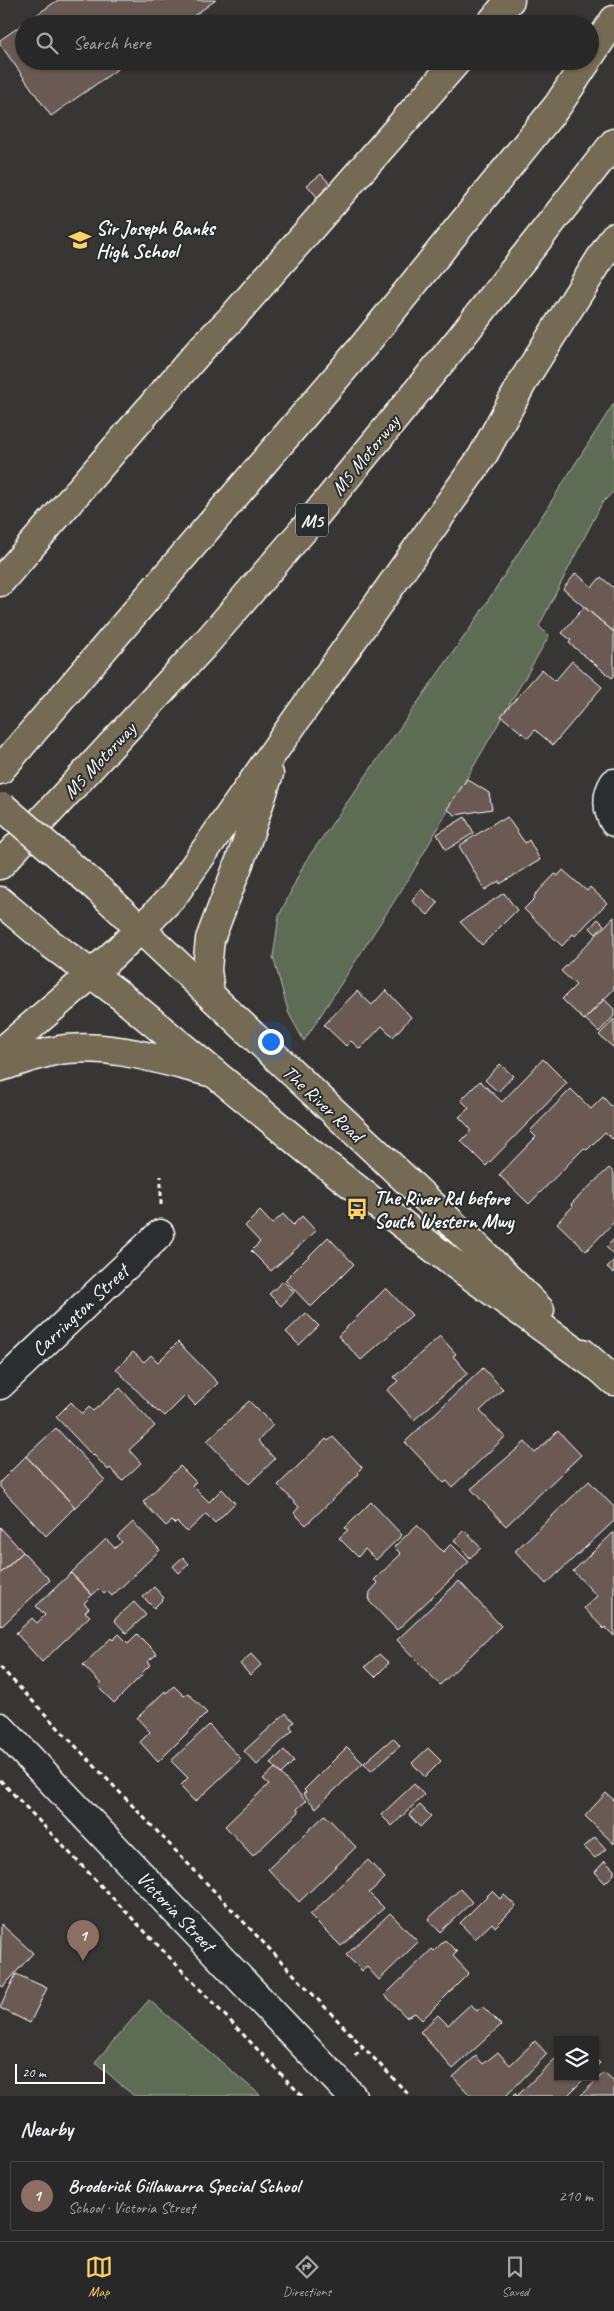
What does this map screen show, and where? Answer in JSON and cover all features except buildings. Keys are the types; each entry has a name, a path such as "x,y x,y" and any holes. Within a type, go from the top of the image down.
{"main road":[{"path":"498,15 510,0"},
{"path":"599,42 614,20"},
{"path":"0,582 202,348 231,319 449,70"},
{"path":"0,770 365,344 558,105 581,70"},
{"name":"M5 Motorway","path":"0,865 206,643 311,521 458,341 614,143"},
{"path":"0,1053 93,974 174,895 482,457 525,378 614,237"},
{"path":"210,994 207,969 210,939 244,850 279,744"},
{"name":"The River Road","path":"0,805 142,928 476,1246 605,1374"},
{"name":"The River Road","path":"0,901 51,944 93,974 450,1261 605,1374"},
{"path":"0,1067 64,1049 86,1047 121,1051 214,1073"}],"street":[{"name":"Carrington Street","path":"0,1385 160,1234"},
{"name":"Victoria Street","path":"0,1727 352,2096"}],"path":[{"path":"0,1667 410,2096"},
{"path":"0,1780 302,2096"}],"green space":[{"path":"614,403 614,491 602,503 539,626 549,636 408,880 304,1041 289,1014 273,957 279,916 305,862 473,624"},
{"path":"149,2000 260,2095 134,2096 95,2062"}],"place":[{"name":"Sir Joseph Banks High School","path":"80,240"},
{"name":"The River Rd before South Western Mwy","path":"357,1209"},
{"name":"Broderick Gillawarra Special School","path":"83,1961"}]}
